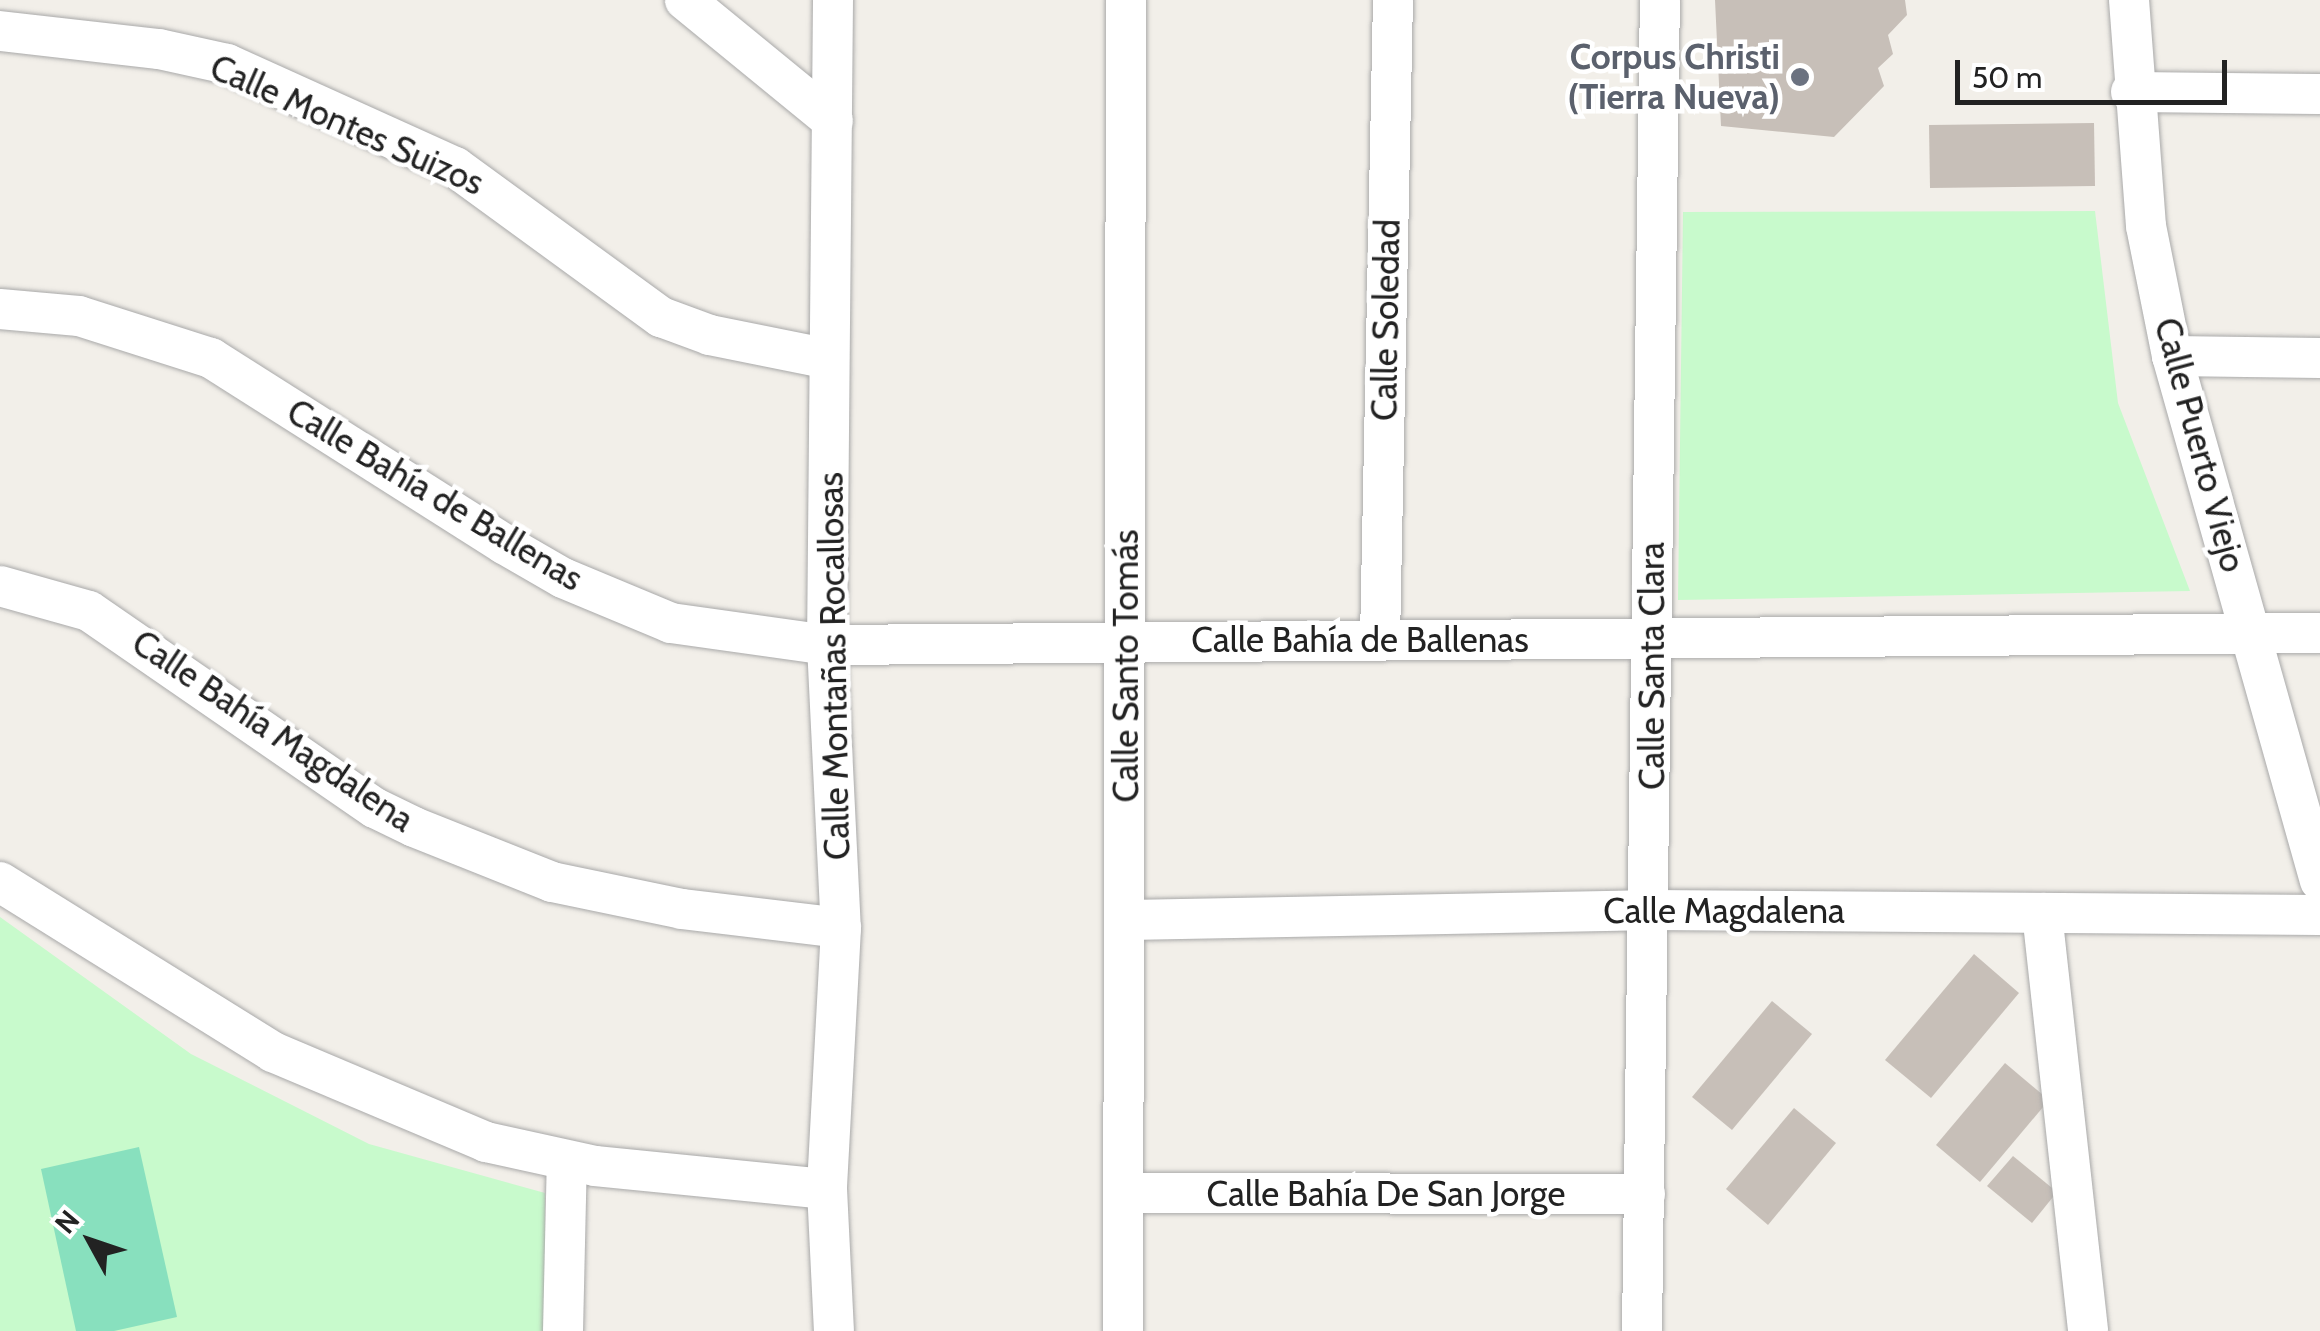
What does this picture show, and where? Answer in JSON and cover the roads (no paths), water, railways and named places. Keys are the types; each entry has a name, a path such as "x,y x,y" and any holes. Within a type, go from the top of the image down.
{"street":[{"path":"686,0 833,121"},
{"name":"Calle Montañas Rocallosas","path":"833,0 827,645 842,928 827,1189 834,1331"},
{"name":"Calle Santo Tomás","path":"1123,1331 1128,920 1126,0"},
{"name":"Calle Soledad","path":"1380,640 1393,0"},
{"name":"Calle Santa Clara","path":"1642,1331 1652,910 1650,638 1660,0"},
{"name":"Calle Puerto Viejo","path":"2129,0 2131,92 2146,226 2172,356 2320,881"},
{"name":"Calle Montes Suizos","path":"0,32 160,49 226,64 455,167 661,316 710,335 829,359"},
{"path":"2131,92 2320,94"},
{"name":"Calle Bahía de Ballenas","path":"0,310 78,316 211,358 562,578 671,623 827,645 2320,633"},
{"path":"2172,356 2320,358"},
{"name":"Calle Bahía Magdalena","path":"0,586 88,610 375,808 414,828 552,882 682,909 842,928"},
{"path":"0,882 273,1052 486,1142 567,1161 827,1189"},
{"name":"Calle Magdalena","path":"1128,920 1652,910 2320,915"},
{"path":"2042,913 2088,1331"},
{"path":"563,1331 567,1161"},
{"name":"Calle Bahía De San Jorge","path":"1126,1193 1645,1194"}],"place":[{"name":"Corpus Christi (Tierra Nueva)","path":"1800,77"}]}
